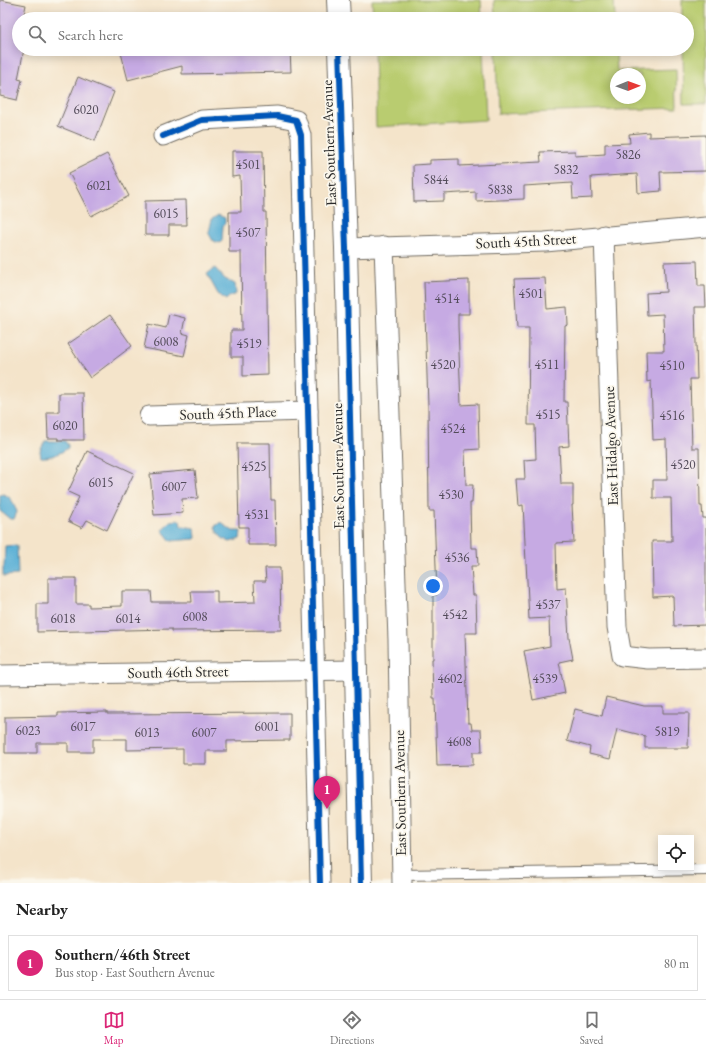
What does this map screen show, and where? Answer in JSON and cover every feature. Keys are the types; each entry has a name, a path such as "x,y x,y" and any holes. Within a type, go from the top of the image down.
{"main road":[{"path":"338,0 339,12"},
{"name":"East Southern Avenue","path":"339,56 346,248 361,883"}],"street":[{"name":"East Southern Avenue","path":"163,136 202,120 277,116 296,120 301,135 316,670 320,883"},
{"name":"South 45th Street","path":"346,248 545,242 604,235 706,227"},
{"name":"East Hidalgo Avenue","path":"604,235 617,627 622,656 648,659 706,658"},
{"name":"East Southern Avenue","path":"384,246 398,640 401,879"},
{"name":"South 45th Place","path":"149,416 308,411"},
{"name":"South 46th Street","path":"0,675 356,670"}],"lane":[{"path":"401,879 706,870"}],"green space":[{"path":"372,0 481,0 482,12 373,12"},
{"path":"494,0 614,0 615,12 495,12"},
{"path":"682,0 706,0 706,104 684,104 683,56 694,56 694,12 682,12"},
{"path":"374,56 483,56 486,120 376,127"},
{"path":"496,56 616,56 617,68 610,68 610,104 646,104 646,70 676,69 677,108 498,114"}],"water":[{"path":"218,215 225,218 222,241 220,243 213,241 208,232 212,219"},
{"path":"215,268 225,279 235,284 236,294 226,300 218,294 207,274"},
{"path":"45,441 65,441 68,448 55,455 41,457 40,451"},
{"path":"3,494 11,499 15,506 17,512 14,519 10,519 0,511 0,495"},
{"path":"180,520 181,526 195,528 195,539 171,541 162,530 170,521"},
{"path":"222,522 233,531 241,531 240,539 230,542 220,536 215,526"},
{"path":"17,545 18,575 3,576 5,546"}],"building":[{"path":"0,0 26,5 24,12 12,12 12,56 23,56 18,79 22,80 17,100 0,96"},
{"path":"122,56 290,56 291,72 182,74 182,66 128,80"},
{"path":"78,77 114,92 95,141 58,126"},
{"path":"649,132 649,137 706,135 706,171 660,172 661,191 638,193 637,174 591,177 592,198 573,199 572,183 524,186 524,199 476,201 476,192 444,194 444,201 414,202 413,165 430,164 430,160 459,159 459,166 541,162 540,152 575,151 575,156 605,154 605,144 630,143 629,134"},
{"path":"232,151 263,151 264,212 266,212 268,375 243,376 243,357 231,357 231,330 242,330 241,252 229,252 229,212 241,212 240,176 232,177"},
{"path":"107,154 129,196 91,216 69,173"},
{"path":"186,200 187,225 169,225 169,235 145,235 145,201"},
{"path":"697,261 698,286 705,286 706,307 695,307 697,379 690,379 692,448 699,448 700,506 702,506 703,518 706,518 706,625 674,626 673,596 653,597 652,541 672,541 671,498 653,498 653,480 667,480 666,439 653,440 651,381 647,382 646,351 664,351 663,314 647,315 646,293 666,292 664,262"},
{"path":"545,278 547,309 567,307 568,325 565,326 564,402 567,402 569,446 559,447 561,484 573,484 572,505 574,542 556,543 557,589 566,588 569,638 573,659 559,662 565,693 533,700 524,651 550,646 549,618 529,619 523,505 518,506 516,479 525,479 524,460 536,459 535,425 528,425 529,328 517,328 514,279"},
{"path":"469,280 469,314 458,314 458,326 461,405 478,404 479,449 465,450 466,485 473,485 472,503 470,503 471,548 477,548 478,566 471,566 473,595 476,595 477,633 465,633 468,723 471,723 472,730 481,730 482,752 473,752 473,765 437,766 432,659 433,595 437,595 434,511 429,511 428,406 424,282"},
{"path":"169,314 185,318 182,333 189,335 184,356 144,348 149,324 166,328"},
{"path":"110,315 132,346 90,378 68,344"},
{"path":"59,393 83,393 84,440 58,440 58,438 48,438 47,412 59,412"},
{"path":"237,443 270,443 271,500 275,500 276,545 248,545 248,527 239,527"},
{"path":"87,451 134,473 107,530 87,520 82,528 68,521 79,497 68,492"},
{"path":"195,470 198,498 182,499 183,513 154,515 150,474"},
{"path":"265,568 280,568 281,630 172,631 172,629 37,632 37,604 48,604 48,578 76,578 76,604 89,604 89,607 122,606 122,591 151,591 152,602 192,602 191,591 217,591 217,603 255,602 254,581 266,581"},
{"path":"606,697 644,706 663,706 663,713 689,713 688,748 645,748 645,736 617,729 610,759 589,754 590,747 567,741 575,709 602,716"},
{"path":"107,712 107,714 290,713 290,740 227,741 227,751 206,751 206,764 183,764 183,749 127,750 127,739 93,739 93,752 68,752 68,743 37,743 37,753 5,753 5,717 58,716 58,713"}],"cycle path":[{"path":"339,56 346,248 361,883"},
{"path":"163,136 202,120 277,116 296,120 301,135 320,883"}],"place":[{"name":"Southern/46th Street","path":"327,809"}]}
